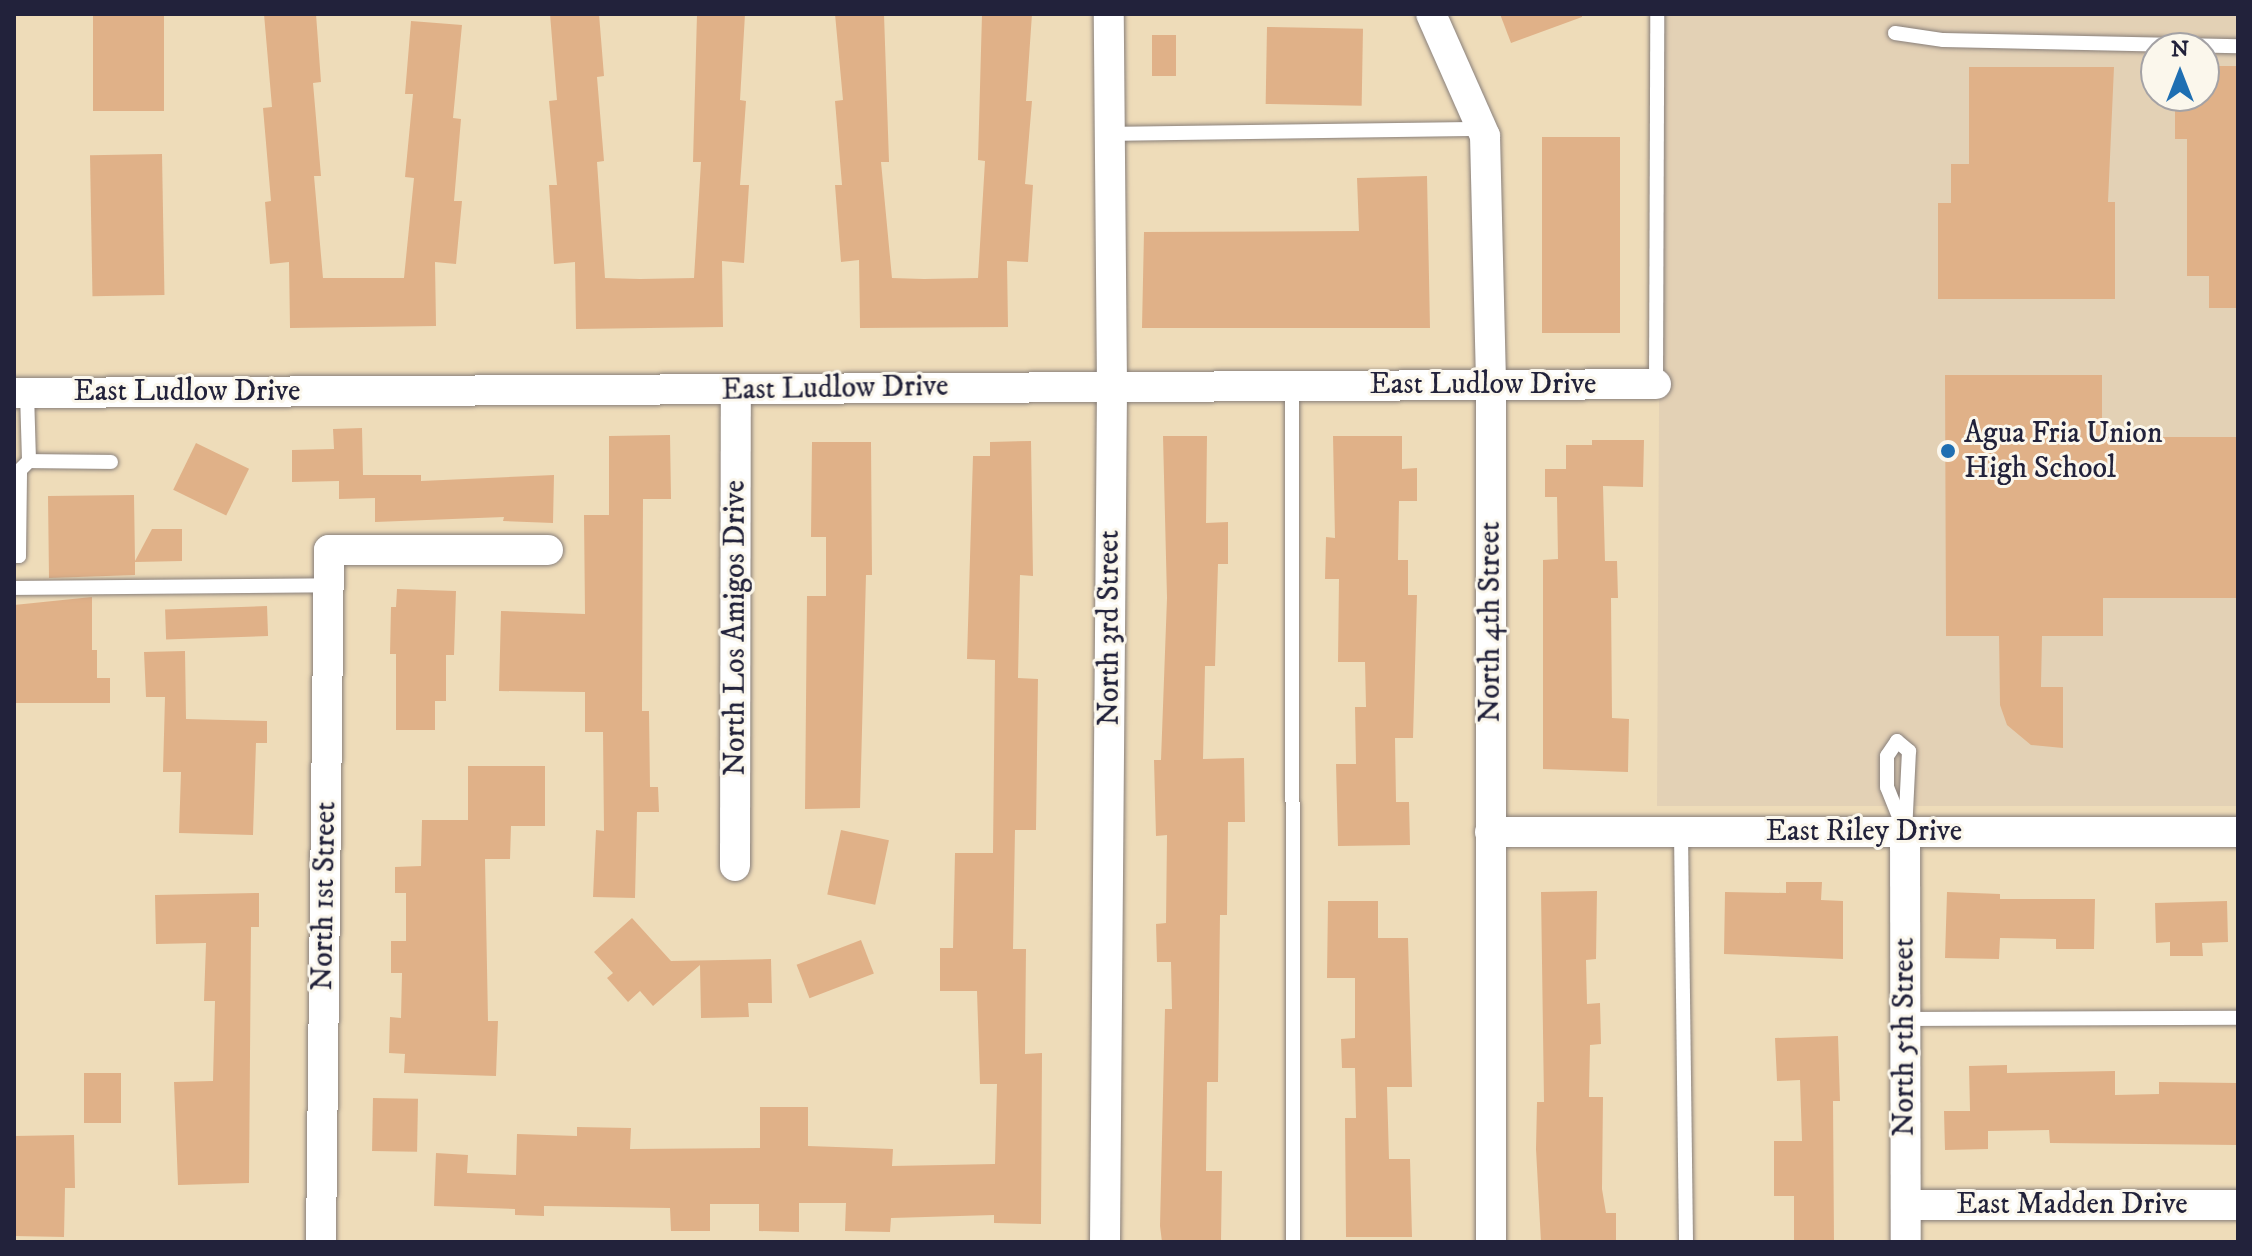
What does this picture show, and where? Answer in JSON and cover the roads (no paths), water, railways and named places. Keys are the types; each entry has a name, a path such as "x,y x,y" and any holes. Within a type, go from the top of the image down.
{"street":[{"name":"North 3rd Street","path":"1105,1242 1112,387 1109,14"},
{"name":"North 4th Street","path":"1431,14 1482,129 1491,385 1491,1242"},
{"name":"East Ludlow Drive","path":"21,393 1656,384"},
{"name":"North Los Amigos Drive","path":"735,866 736,391"},
{"name":"North 1st Street","path":"321,1242 329,550 548,550"},
{"name":"East Riley Drive","path":"1490,832 2238,832"},
{"name":"North 5th Street","path":"1905,832 1906,1242"},
{"name":"East Madden Drive","path":"1906,1205 2238,1205"}],"lane":[{"path":"1656,384 1657,14"},
{"path":"1895,33 1943,40 2238,46"},
{"path":"1110,134 1482,129"},
{"path":"1292,386 1293,1242"},
{"path":"21,393 29,461"},
{"path":"14,556 19,556 20,470 29,461 111,462"},
{"path":"14,588 329,585"},
{"path":"1897,741 1909,751 1905,832 1887,787 1887,756 1897,741"},
{"path":"1681,832 1686,1242"},
{"path":"1905,1019 2238,1018"}],"place":[{"name":"Agua Fria Union High School","path":"1948,451"}]}
